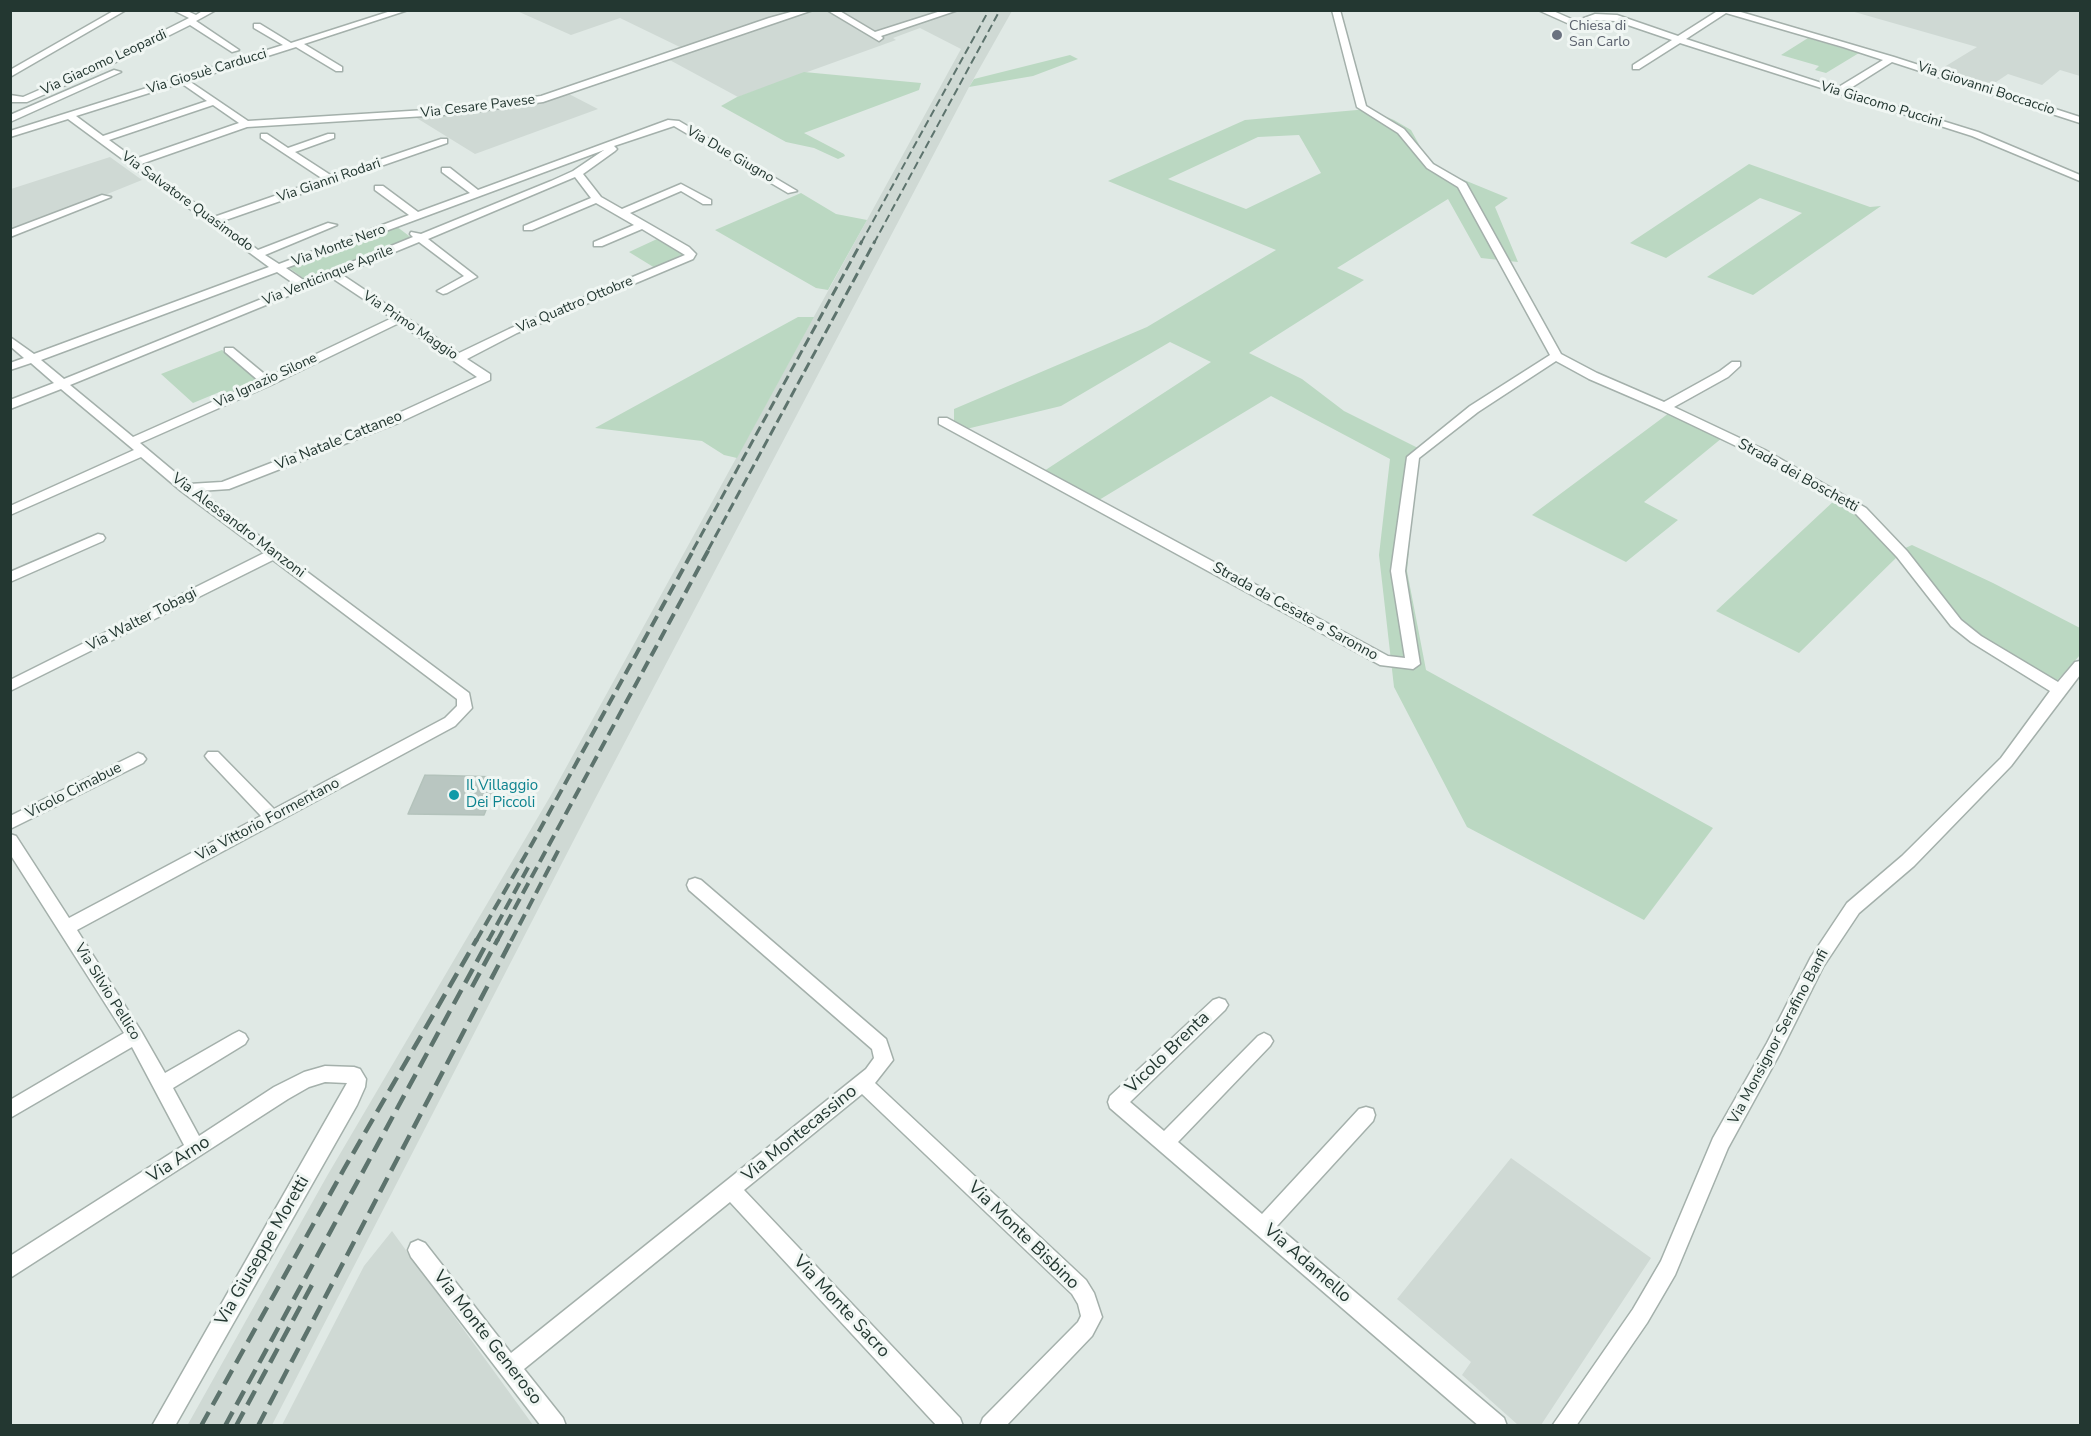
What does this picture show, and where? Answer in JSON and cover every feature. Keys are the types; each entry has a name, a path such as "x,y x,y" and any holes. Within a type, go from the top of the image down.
{"street":[{"path":"10,74 122,10"},
{"name":"Via Giacomo Leopardi","path":"177,10 193,20"},
{"name":"Via Giacomo Leopardi","path":"10,98 24,100 97,68 212,10"},
{"name":"Via Giosuè Carducci","path":"10,134 404,10"},
{"name":"Via Cesare Pavese","path":"134,163 246,124 416,115 543,99 772,20 809,10"},
{"path":"831,10 877,37 954,10"},
{"path":"1336,10 1362,107 1401,131 1430,166 1462,185 1556,356"},
{"name":"Via Giacomo Puccini","path":"1542,10 1574,24 1595,17 1617,18 1679,40 1975,134 2080,178"},
{"path":"1636,67 1723,11"},
{"name":"Via Giovanni Boccaccio","path":"1723,11 1891,59 2080,120"},
{"path":"193,20 235,50"},
{"path":"257,26 339,69"},
{"path":"1839,91 1891,59"},
{"path":"10,118 117,72"},
{"path":"183,80 246,124"},
{"path":"102,139 214,102"},
{"name":"Via Salvatore Quasimodo","path":"70,116 257,254 305,286"},
{"name":"Via Monte Nero","path":"10,368 668,123"},
{"name":"Via Due Giugno","path":"668,123 676,123 792,191"},
{"name":"Via Venticinque Aprile","path":"10,405 305,286 577,172 638,133"},
{"path":"264,136 331,180"},
{"path":"288,152 331,136"},
{"name":"Via Gianni Rodari","path":"213,221 444,141"},
{"path":"446,170 477,194"},
{"path":"577,172 597,199 642,225"},
{"path":"379,188 418,217"},
{"path":"622,213 681,188 707,202"},
{"path":"10,234 106,197"},
{"path":"528,228 597,199"},
{"path":"400,223 472,277 443,291"},
{"path":"257,254 332,225"},
{"path":"598,244 642,225"},
{"name":"Via Quattro Ottobre","path":"459,358 513,331 689,257 691,254 642,225"},
{"name":"Via Primo Maggio","path":"334,274 486,376"},
{"name":"Via Ignazio Silone","path":"131,442 267,382 399,319"},
{"name":"Via Alessandro Manzoni","path":"10,340 186,488 458,691 464,697 465,708"},
{"path":"229,350 267,382"},
{"name":"Strada dei Boschetti","path":"1556,356 1593,376 1665,407 1761,453 1862,511 1902,554 1956,623 1976,639 2059,690"},
{"name":"Strada da Cesate a Saronno","path":"943,421 1385,662 1413,664 1398,571 1413,457 1474,409 1556,356"},
{"path":"1665,407 1724,374 1736,364"},
{"name":"Via Natale Cattaneo","path":"186,488 224,486 394,420 486,376"},
{"path":"10,511 143,451"},
{"path":"10,578 98,538"},
{"name":"Via Walter Tobagi","path":"10,686 274,554"},
{"name":"Via Monsignor Serafino Banfi","path":"1563,1425 1640,1316 1668,1268 1720,1144 1773,1049 1817,962 1853,908 1908,861 2006,762 2059,690 2080,666"},
{"name":"Via Vittorio Formentano","path":"67,927 450,722 465,708"},
{"path":"213,756 273,818"},
{"name":"Vicolo Cimabue","path":"10,823 138,759"},
{"name":"Via Silvio Pellico","path":"12,844 135,1036 196,1149"},
{"name":"Via Montecassino","path":"510,1367 862,1083 884,1060 880,1045 695,885"},
{"name":"Vicolo Brenta","path":"1117,1102 1219,1005"},
{"path":"10,1110 135,1036"},
{"path":"161,1085 239,1039"},
{"path":"1165,1143 1264,1041"},
{"name":"Via Arno","path":"10,1268 280,1093 304,1080 324,1074 354,1075"},
{"name":"Via Giuseppe Moretti","path":"164,1425 350,1099 356,1087 357,1079 354,1075"},
{"name":"Via Monte Bisbino","path":"862,1083 1079,1287 1087,1300 1092,1317 1085,1329 991,1425"},
{"name":"Via Adamello","path":"1117,1102 1496,1425"},
{"path":"1263,1227 1366,1115"},
{"name":"Via Monte Sacro","path":"731,1189 951,1425"},
{"name":"Via Monte Generoso","path":"418,1250 555,1425"}],"shaded area":[{"path":"517,11 1012,11 969,87 594,801 272,1425 187,1426 327,1176 551,795 961,49 920,28 893,38 896,40 738,97 666,58 686,50 620,18 571,35"},
{"path":"1851,11 2080,11 2080,76 2060,70 2042,85 2008,74 1987,88 1936,72 1977,47"},
{"path":"567,93 598,109 475,154 415,117 505,108 546,100"},
{"path":"110,157 142,180 11,233 11,189"},
{"path":"1511,1158 1651,1258 1541,1425 1518,1425 1462,1375 1471,1362 1397,1299"},
{"path":"392,1231 533,1425 282,1425 364,1266"}],"green space":[{"path":"1808,38 1859,53 1826,73 1815,70 1819,66 1781,55"},
{"path":"1070,55 1078,59 1033,76 969,87 974,79"},
{"path":"804,72 921,83 919,90 804,133 844,154 845,156 838,159 814,148 786,142 721,106 737,97"},
{"path":"1368,109 1411,130 1426,157 1447,173 1508,198 1495,207 1518,262 1481,258 1448,199 1337,268 1364,280 1249,353 1302,379 1344,411 1418,448 1407,571 1426,670 1713,828 1644,920 1467,827 1394,687 1379,555 1390,459 1271,396 1099,500 1044,471 1211,362 1170,342 1061,406 954,432 954,409 1147,327 1276,250 1108,181 1245,120","holes":["1299,135 1321,173 1246,209 1168,179 1258,137"]},
{"path":"1749,164 1870,207 1881,206 1753,295 1707,277 1802,213 1760,198 1666,258 1630,243"},
{"path":"801,193 836,214 867,220 828,290 816,288 715,230"},
{"path":"396,226 413,239 307,281 288,267"},
{"path":"657,239 683,254 655,268 629,252"},
{"path":"798,317 814,317 737,458 724,455 702,441 595,428"},
{"path":"222,350 260,382 228,396 222,391 193,403 161,374"},
{"path":"1669,413 1722,438 1644,502 1678,520 1626,562 1532,515"},
{"path":"1836,499 1856,512 1898,556 1799,653 1716,611"},
{"path":"1912,545 1993,583 2080,628 2080,655 2054,684 1962,624 1903,549"}],"building":[{"name":"Il Villaggio Dei Piccoli","path":"425,775 499,777 484,815 408,814"}],"railway":[{"path":"861,243 989,10"},
{"path":"874,243 1000,10"},
{"path":"693,550 862,241"},
{"path":"708,550 875,241"},
{"path":"476,941 694,549"},
{"path":"497,941 709,549"},
{"path":"511,941 559,849"},
{"path":"488,941 531,862"},
{"path":"201,1426 344,1169 477,939"},
{"path":"225,1426 489,939"},
{"path":"472,987 498,939"},
{"path":"258,1426 512,939"},
{"path":"236,1426 313,1283"}],"place":[{"name":"Chiesa di San Carlo","path":"1557,35"},
{"name":"Il Villaggio Dei Piccoli","path":"454,795"}]}
